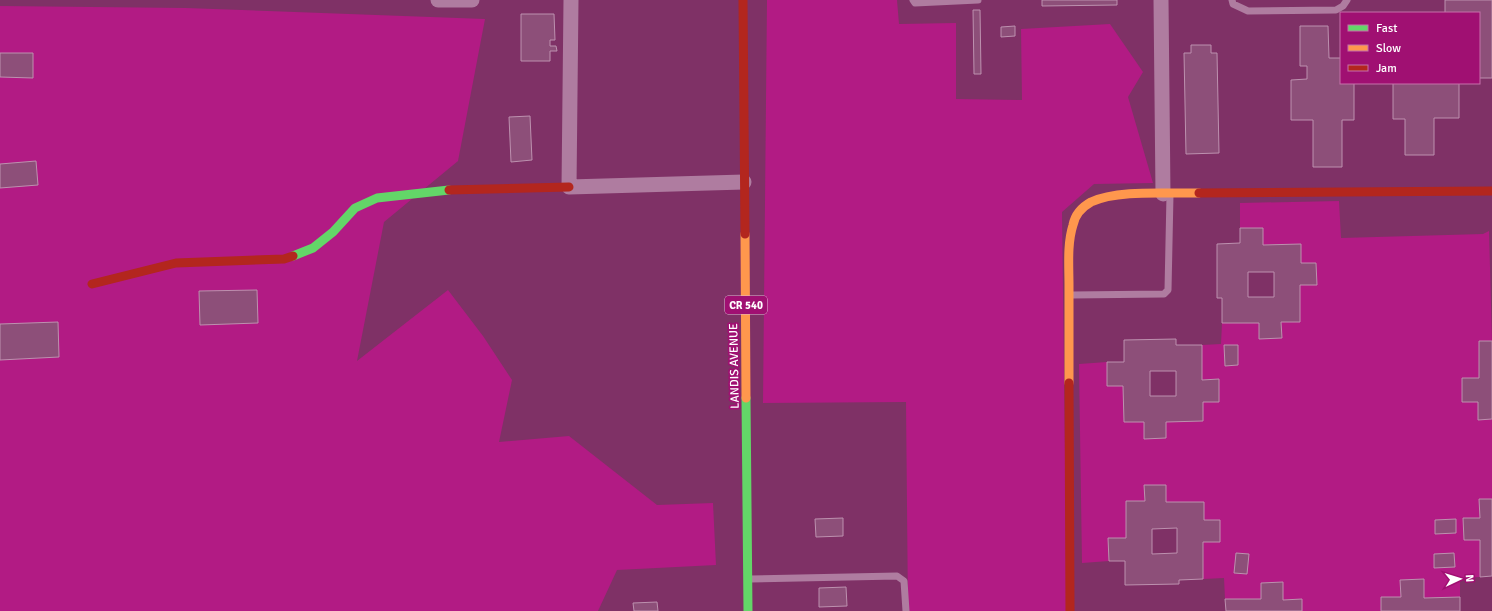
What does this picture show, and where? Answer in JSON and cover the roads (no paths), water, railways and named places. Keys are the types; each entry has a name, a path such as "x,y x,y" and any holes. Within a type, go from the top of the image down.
{"street":[{"path":"438,0 472,0"},
{"path":"569,187 571,0"},
{"name":"LANDIS AVENUE","path":"743,0 748,611"},
{"path":"1161,0 1166,194"},
{"path":"92,284 131,273 176,263 284,259 313,248 333,232 355,208 377,198 442,190 744,182"},
{"path":"1070,611 1071,226 1082,207 1095,199 1106,196 1166,194 1492,191"}],"lane":[{"path":"913,0 915,3 978,0"},
{"path":"1232,0 1233,4 1248,11 1336,10 1343,6 1347,0"},
{"path":"1070,295 1164,294 1168,290 1166,194"},
{"path":"748,579 897,576 904,581 906,611"}]}
